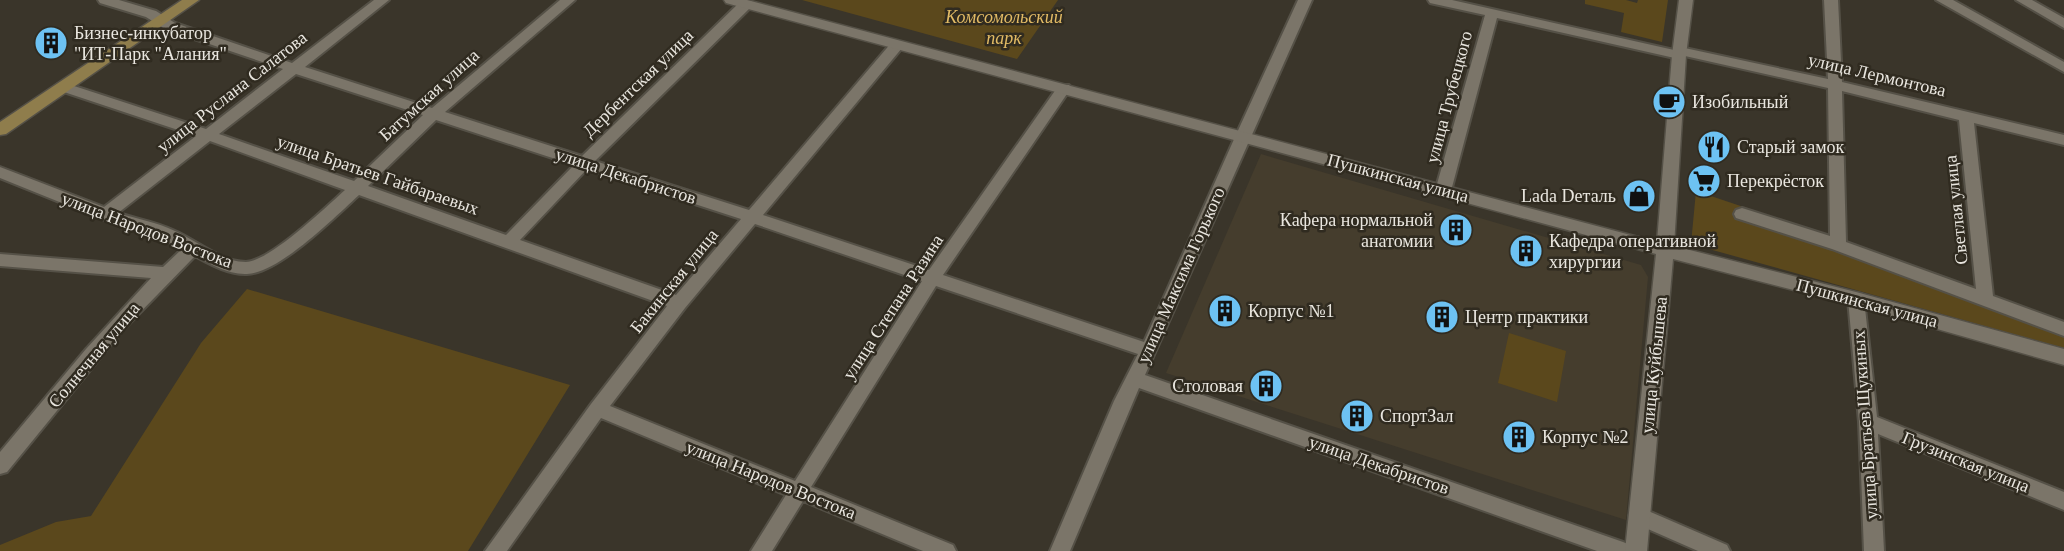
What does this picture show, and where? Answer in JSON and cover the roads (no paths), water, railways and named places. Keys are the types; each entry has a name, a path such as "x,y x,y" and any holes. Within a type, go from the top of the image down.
{"main road":[{"path":"0,130 192,0"}],"street":[{"name":"улица Декабристов","path":"105,0 151,14 160,21 293,68 436,113 1149,351"},
{"name":"улица Руслана Салатова","path":"106,214 382,0"},
{"name":"Батумская улица","path":"261,265 278,255 356,188 436,113 568,0"},
{"name":"улица Максима Горького","path":"1060,551 1122,401 1149,351 1242,137 1305,0"},
{"name":"улица Лермонтова","path":"1435,0 1835,85 2064,140"},
{"name":"улица Куйбышева","path":"1636,551 1686,0"},
{"path":"1831,0 1838,244"},
{"path":"1943,0 2064,68"},
{"path":"2023,0 2064,24"},
{"name":"Пушкинская улица","path":"739,2 1856,299 2064,357"},
{"name":"Дербентская улица","path":"509,242 739,2"},
{"name":"улица Трубецкого","path":"1443,191 1492,13"},
{"name":"Бакинская улица","path":"495,551 597,410 680,303 897,45"},
{"name":"улица Братьев Гайбараевых","path":"63,87 208,135 680,303"},
{"name":"улица Степана Разина","path":"761,551 932,279 1064,88"},
{"name":"Светлая улица","path":"1966,117 1984,300"},
{"name":"улица Народов Востока","path":"0,172 106,214 178,239 192,249 247,268 261,265"},
{"path":"1742,214 1838,244 2064,329"},
{"name":"Солнечная улица","path":"0,466 124,319 166,273 192,249"},
{"path":"0,260 166,273"},
{"name":"улица Братьев Щукиных","path":"1856,299 1868,422 1874,551"},
{"name":"улица Декабристов","path":"1135,379 1623,551"},
{"name":"улица Народов Востока","path":"597,410 946,551"},
{"name":"Грузинская улица","path":"1868,422 2064,501"},
{"path":"1639,516 1720,551"}],"place":[{"name":"Бизнес-инкубатор \"ИТ-Парк \"Алания\"","path":"51,43"},
{"name":"Изобильный","path":"1669,102"},
{"name":"Старый замок","path":"1714,147"},
{"name":"Перекрёсток","path":"1704,181"},
{"name":"Lada Dеталь","path":"1639,196"},
{"name":"Кафера нормальной анатомии","path":"1456,230"},
{"name":"Кафедра оперативной хирургии","path":"1526,251"},
{"name":"Корпус №1","path":"1225,311"},
{"name":"Центр практики","path":"1442,317"},
{"name":"Столовая","path":"1266,386"},
{"name":"СпортЗал","path":"1357,416"},
{"name":"Корпус №2","path":"1519,437"}],"park label":[{"name":"Комсомольский парк","path":"1004,27"}]}
